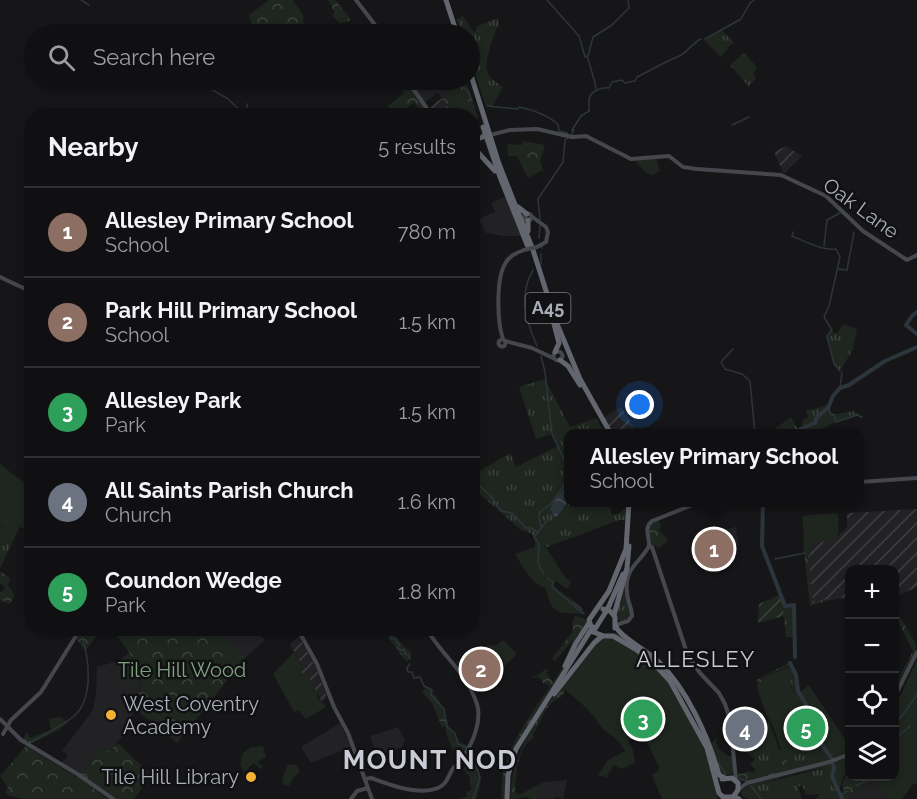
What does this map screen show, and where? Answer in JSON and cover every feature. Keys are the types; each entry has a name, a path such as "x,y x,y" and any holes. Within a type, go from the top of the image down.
{"highway":[{"path":"445,0 453,24"},
{"name":"A45","path":"472,90 479,108"},
{"name":"A45","path":"476,90 551,308 577,371 606,429"},
{"name":"A45","path":"480,110 490,135 500,177 527,244 552,318 582,390 606,429"},
{"path":"480,138 490,135"},
{"name":"A45","path":"480,155 500,177"},
{"path":"506,183 518,208 530,218 527,227 530,242"},
{"path":"552,318 559,343 553,354"},
{"path":"560,360 568,366 582,390"},
{"path":"592,626 595,633 614,636 642,653 670,681 707,748 720,797 733,798 739,790 737,781 719,775 710,745 671,676 649,652 619,633 614,611 627,568 631,507"},
{"path":"560,679 576,643 608,606 627,549"},
{"path":"602,612 627,549"},
{"path":"602,612 608,610 615,617"},
{"path":"554,694 594,642 612,632 618,624"},
{"path":"508,799 511,775 519,751 590,634 592,626"},
{"path":"508,799 508,775 516,749 590,634"},
{"path":"717,788 719,782 727,778"}],"street":[{"path":"356,0 374,24"},
{"path":"414,90 426,108"},
{"name":"Oak Lane","path":"490,135 528,128 569,136 586,136 631,159 669,156 683,167 781,175 826,196 862,231 885,244 899,256 907,260 917,255"},
{"path":"530,218 546,227 549,234 546,242 509,258 502,271 499,302 504,340 553,354 562,354 560,360 556,360 553,354"},
{"path":"0,277 24,288"},
{"path":"864,482 917,478"},
{"path":"688,507 649,523 646,531 649,547 652,547 688,656 719,693 726,707 730,719 737,781 747,783 845,756"},
{"path":"618,624 628,621 632,615 627,593 628,574 649,547"},
{"path":"1,735 10,729 13,719 41,692 76,636"},
{"path":"301,636 348,733 372,799"},
{"path":"365,779 373,778 409,789 437,788 445,783 469,747 478,717 477,706 459,669 431,636"},
{"path":"899,688 917,652"},
{"path":"1,720 10,729 112,799"},
{"path":"727,778 735,771"},
{"path":"739,790 747,783"},
{"path":"351,799 357,791 368,788"}],"shaded area":[{"path":"416,90 458,90 442,98 438,93 424,103"},
{"path":"442,98 449,108 429,108"},
{"path":"786,146 802,156 784,174 774,152"},
{"path":"505,197 521,236 486,233 480,219 495,212 491,203"},
{"path":"621,407 635,429 610,429 603,418"},
{"path":"917,509 917,587 899,595 899,565 845,565 845,601 844,598 813,602 806,540 836,538 847,527 847,513"},
{"path":"736,527 739,546 707,557 713,570 706,573 698,552 696,535"},
{"path":"220,636 261,636 265,640 245,658"},
{"path":"299,637 316,668 327,698 322,702 306,673 303,675 300,668 302,666 290,644"},
{"path":"489,652 492,659 502,667 501,670 479,683 470,683 456,662"},
{"name":"West Coventry Academy","path":"129,653 140,671 140,698 123,736 109,751 101,746 81,775 62,763 68,755 62,751 93,710 97,667 118,661"},
{"path":"340,723 351,747 311,763 301,747"},
{"path":"398,727 405,740 402,747 391,752 395,761 379,761 370,736"},
{"path":"567,780 563,799 555,797 555,799 533,799 538,785 544,782"},
{"path":"869,781 873,781 888,799 850,799 850,796"}],"green space":[{"path":"269,0 293,0 304,17 304,24 251,24 249,15"},
{"path":"328,0 335,0 350,18 349,21 339,23 333,16 334,11"},
{"path":"463,16 468,24 459,24 457,19"},
{"path":"498,18 499,27 496,29 490,47 487,67 491,78 503,87 492,107 486,106 480,88 480,25"},
{"path":"721,29 735,44 731,44 721,57 704,40"},
{"path":"744,53 757,69 753,73 756,79 750,84 750,88 730,65"},
{"path":"403,90 411,90 424,108 419,108 414,103 406,108 398,108 397,105 396,108 388,108 404,93"},
{"path":"456,90 469,90 475,108 471,108 460,92 451,97 455,108 449,108 442,98"},
{"path":"460,92 466,97 471,108 455,108 451,97"},
{"path":"523,141 545,145 540,162 543,170 528,178 517,156 508,156 507,144 522,145"},
{"path":"656,158 660,171 652,175 636,163 637,160"},
{"path":"843,324 857,329 853,349 840,371 834,364 827,336 831,331 837,334"},
{"path":"545,379 570,427 596,418 603,429 564,429 564,507 610,507 612,515 626,507 626,520 619,520 547,547 539,543 531,533 521,530 480,494 480,471 510,453 516,467 558,446 552,434 536,439 519,387"},
{"path":"829,404 832,415 853,411 859,415 821,429 798,429 802,428 803,420 808,418 806,410"},
{"path":"791,417 798,429 775,429 776,428"},
{"path":"0,464 24,482 24,528 5,519 0,527"},
{"path":"838,514 839,531 836,538 804,540 802,516"},
{"path":"4,518 20,526 0,569 0,527"},
{"path":"658,520 661,525 659,530 668,540 659,548 652,544 648,529 653,522"},
{"path":"842,532 838,539 810,543 810,556 808,556 813,601 837,598 810,606 804,540 836,538"},
{"path":"535,535 550,553 563,575 571,582 567,589 556,581 553,585 580,606 586,614 558,612 551,604 546,588 536,583 524,569 515,554 535,547"},
{"path":"0,571 10,578 8,586 14,596 10,604 0,600 0,592 5,587 0,583"},
{"path":"624,584 631,615 628,619 621,621 615,610"},
{"path":"779,595 785,607 784,616 758,623 759,604"},
{"path":"790,605 794,607 796,637 786,637 783,609"},
{"path":"899,615 917,646 899,684 899,677 913,651 899,623"},
{"path":"575,616 587,621 587,625 577,636 562,671 517,743 505,799 502,799 504,768 509,754 550,686 543,683 540,678 531,677 547,668 547,673 553,682 561,670 573,640 555,661 552,658 573,631 572,623"},
{"path":"77,636 97,636 85,651 76,638"},
{"name":"Tile Hill Wood","path":"117,636 220,636 245,658 177,743 135,709 141,685 140,675 132,657"},
{"path":"388,636 395,636 411,652 407,662"},
{"path":"606,637 584,704 566,690 547,708 533,735 534,738 528,742 521,754 515,792 519,795 538,785 538,799 528,797 511,799 512,779 518,758 539,716 594,643"},
{"path":"611,637 632,648 656,668 671,685 707,753 718,799 662,799 652,775 659,770 659,767 643,734 628,740 633,750 635,763 621,769 614,765 607,778 598,775 608,760 625,751 586,708 562,687 598,642"},
{"path":"503,640 517,654 501,670 502,667 494,662 489,652 484,653 485,646 496,645"},
{"path":"294,652 303,674 307,674 318,695 318,700 320,699 326,707 306,719 298,710 294,712 273,674"},
{"path":"129,658 136,682 123,686 115,663"},
{"path":"917,659 917,783 912,785 902,799 888,799 873,781 899,781 899,699"},
{"path":"792,661 791,665 798,686 794,693 789,677 791,669 788,666 761,679 761,692 758,691 757,680"},
{"path":"788,667 792,671 789,678 793,692 797,690 800,692 809,685 845,739 845,774 839,790 831,759 826,761 813,737 781,749 758,691 761,692 761,679"},
{"path":"426,688 434,693 440,702 448,722 446,726 442,727 432,703 422,692"},
{"path":"59,717 68,722 59,730 30,744 23,739 27,732 30,738 51,730 49,719"},
{"path":"749,721 754,732 735,744 732,729"},
{"path":"769,721 782,759 766,775 763,775 750,765 755,759 742,749 741,745 747,741 746,736 762,729"},
{"path":"448,725 460,742 468,746 460,758 448,739 445,726"},
{"path":"718,737 716,742 719,749 728,756 732,756 734,772 732,774 723,776 720,773 711,743"},
{"path":"812,737 826,761 792,770 781,749"},
{"path":"118,743 151,775 134,799 114,799 81,775 101,746 109,751"},
{"path":"26,746 87,783 107,799 26,799 5,793 8,787 0,776"},
{"path":"263,746 266,757 257,762 263,766 261,769 253,763 244,773 240,764 243,753 251,747"},
{"path":"470,747 474,751 481,778 479,790 476,799 460,799 467,796 466,792 471,790 469,775 466,774 464,768 466,765 462,760"},
{"path":"781,749 792,770 748,781 739,780 738,773 749,771 753,773 756,769 766,775 781,759 779,751"},
{"path":"842,760 840,767 812,770 776,779 746,793 749,799 742,796 741,791 749,785"},
{"path":"288,764 296,765 300,771 287,786 282,785"},
{"path":"832,766 835,788 840,799 816,799 820,794 806,795 802,785 798,787 802,799 749,799 746,793 757,785"},
{"path":"845,778 845,781 869,781 850,796 850,799 840,799 839,795 844,791 842,785"}],"water":[{"path":"564,489 564,506 555,517 550,509"}],"waterway":[{"path":"81,0 89,5"},
{"path":"547,0 579,36 596,89"},
{"path":"705,39 741,19 754,0"},
{"path":"588,56 593,37 612,25 629,8 628,1"},
{"path":"571,136 581,116 589,111 589,100 594,92 609,88 612,82 635,81 637,77 682,55 701,39"},
{"path":"213,90 238,108"},
{"path":"466,90 472,101"},
{"path":"487,106 518,109 519,107 535,111 558,124 559,131 567,135"},
{"path":"732,125 749,117"},
{"path":"540,220 538,199 563,162 565,140 568,138"},
{"path":"824,246 827,220 840,213"},
{"path":"539,238 540,226"},
{"path":"793,232 792,236 808,243 825,249 836,249 840,257 829,306 824,317 832,330 827,336 834,364 840,371"},
{"path":"838,269 847,270 854,232"},
{"path":"541,254 541,264"},
{"path":"533,270 528,279 525,308 537,346"},
{"path":"917,312 906,325 917,334"},
{"path":"801,429 815,423 817,417 828,408 833,396 840,388 849,385 885,361 917,347"},
{"path":"733,349 721,362 725,369 742,374 750,381 755,429"},
{"path":"541,356 552,434 564,460"},
{"path":"840,388 842,372"},
{"path":"828,408 831,415 834,414 836,422 857,415 862,417"},
{"path":"541,527 540,512 551,504 564,485"},
{"path":"480,486 491,496 501,511 512,513 526,528 538,532"},
{"path":"763,507 762,546 785,606 794,605 795,657"},
{"path":"544,575 538,563 539,544 534,537 553,513"},
{"path":"775,559 805,553"},
{"path":"547,578 553,582 552,587 584,614"},
{"path":"573,603 581,608 581,612"},
{"path":"615,634 622,638"},
{"path":"30,743 73,717 85,700 88,665 82,636"},
{"path":"392,636 391,639 396,639 396,642 400,644 397,648 404,649 410,659"},
{"path":"790,663 796,675 798,691 811,713 812,727 832,759"},
{"path":"410,664 407,668 408,672 412,672 414,678 420,677 424,686 432,690 431,695 444,709 447,727 455,733 458,744 466,747"},
{"path":"902,716 917,695"},
{"path":"899,736 910,726"},
{"path":"471,750 480,778 473,799"},
{"path":"718,763 726,774"},
{"path":"832,763 834,768 832,776 842,799"},
{"path":"739,779 747,781"},
{"path":"856,786 865,781"},
{"path":"751,786 761,799"},
{"path":"841,796 847,791"}],"place":[{"name":"Allesley Primary School","path":"714,549"},
{"name":"Park Hill Primary School","path":"481,669"},
{"name":"West Coventry Academy","path":"111,715"},
{"name":"Allesley Park","path":"643,719"},
{"name":"Coundon Wedge","path":"806,728"},
{"name":"All Saints Parish Church","path":"745,729"},
{"name":"Tile Hill Library","path":"251,777"}],"district":[{"name":"ALLESLEY","path":"696,659"},
{"name":"MOUNT NOD","path":"430,760"}]}
